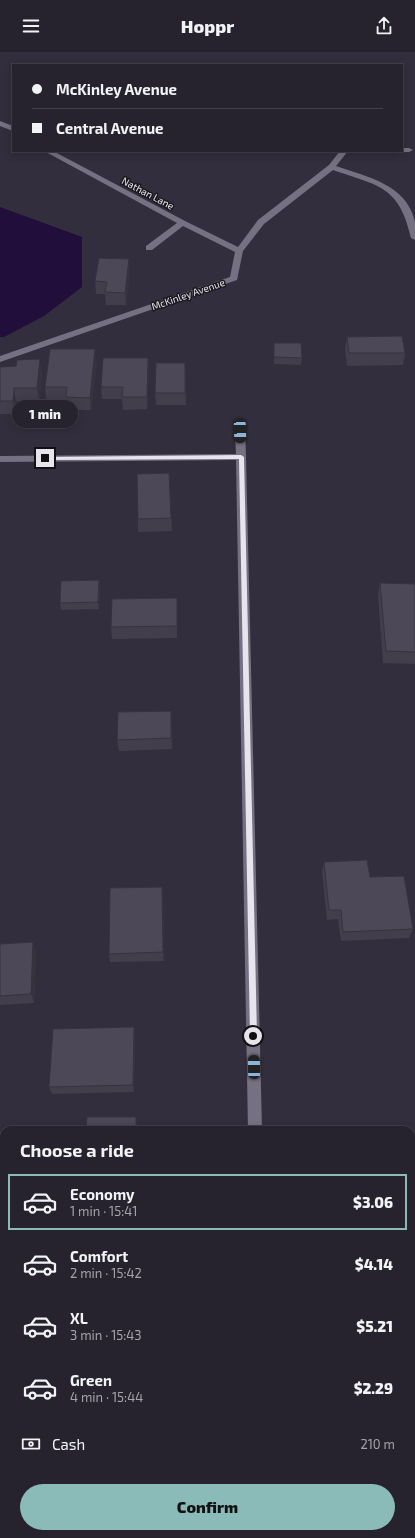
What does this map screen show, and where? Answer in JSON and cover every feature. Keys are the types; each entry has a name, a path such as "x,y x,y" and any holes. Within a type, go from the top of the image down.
{"street":[{"path":"0,123 12,129"},
{"name":"Nathan Lane","path":"51,152 182,223 239,251"},
{"name":"McKinley Avenue","path":"0,359 234,278 239,251 261,222 332,167 343,152"},
{"path":"332,167 384,186 398,197 410,218 415,238"},
{"path":"149,248 182,223"},
{"path":"240,431 256,1126"},
{"path":"0,459 241,457"}],"shaded area":[{"path":"0,207 82,237 82,287 44,316 4,337 0,337"}],"building":[{"path":"99,258 129,259 125,293 105,292 107,282 95,281"},
{"path":"402,336 405,353 349,353 347,337"},
{"path":"274,343 301,343 302,358 274,357"},
{"path":"50,349 95,349 90,398 66,397 67,387 45,387"},
{"path":"103,358 148,358 147,397 122,397 123,387 101,387"},
{"path":"40,359 37,388 14,388 13,401 0,401 0,367 16,366 17,360"},
{"path":"156,363 185,363 185,393 155,393"},
{"path":"169,473 171,518 138,519 137,474"},
{"path":"99,580 98,602 60,603 61,581"},
{"path":"380,583 415,584 415,652 386,651"},
{"path":"177,598 177,626 111,627 112,599"},
{"path":"171,711 171,738 117,740 118,712"},
{"path":"367,860 370,877 404,876 413,929 343,932 341,910 329,910 324,862"},
{"path":"162,887 163,952 109,954 110,888"},
{"path":"33,942 31,994 0,996 0,944"},
{"path":"134,1027 133,1085 49,1087 53,1029"},
{"path":"87,1117 136,1117 136,1126 86,1126"}],"route":[{"path":"45,458 241,457 253,1036"}]}
